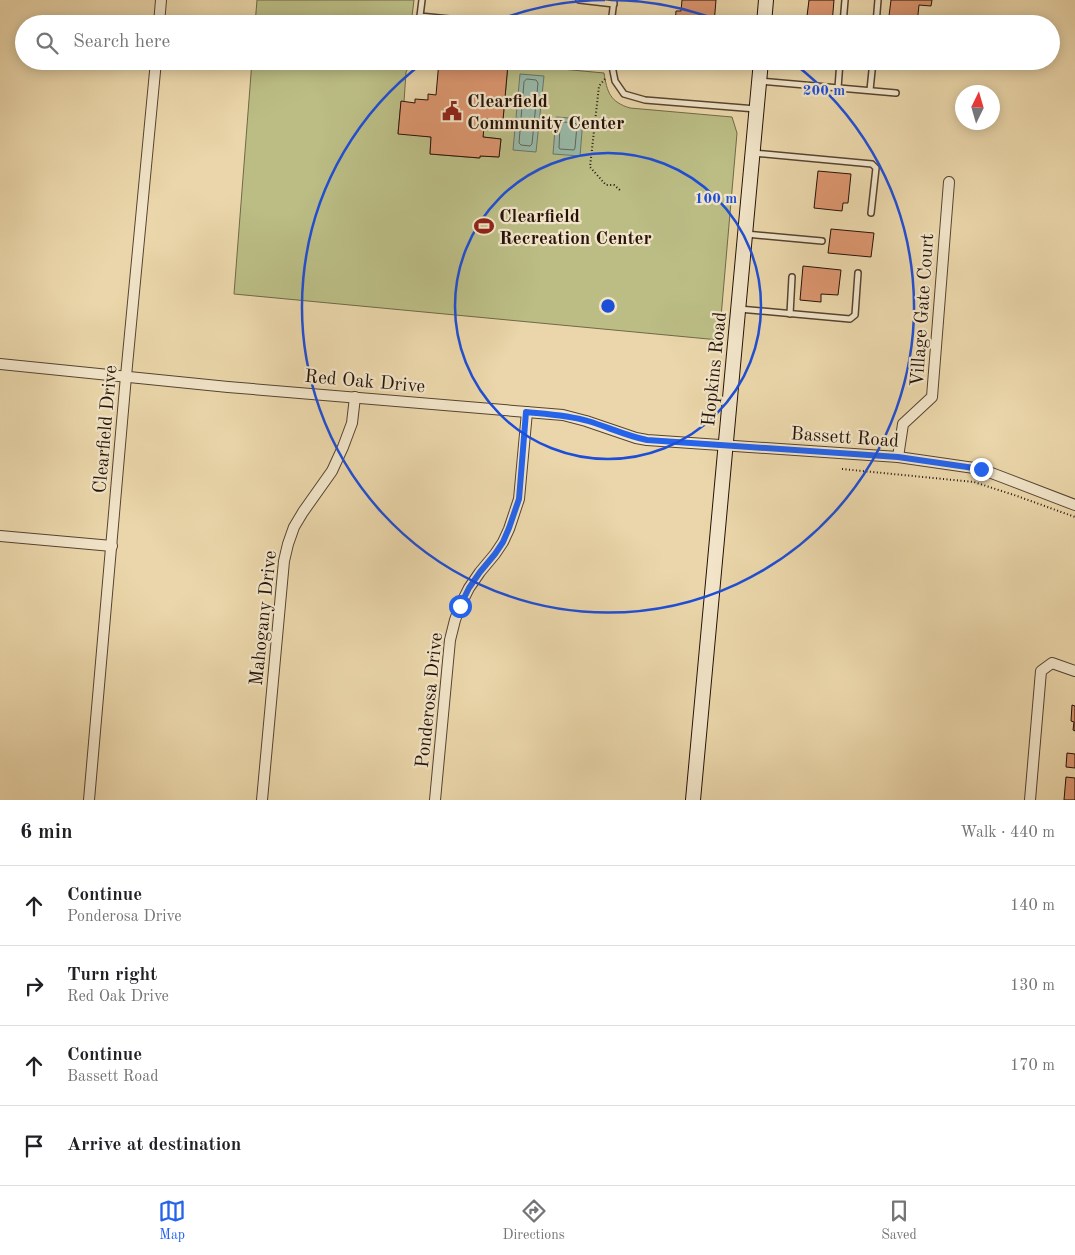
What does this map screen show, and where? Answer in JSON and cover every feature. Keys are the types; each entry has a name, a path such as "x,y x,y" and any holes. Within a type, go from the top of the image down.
{"street":[{"path":"160,15 161,0"},
{"path":"765,15 766,0"},
{"name":"Clearfield Drive","path":"89,800 155,70"},
{"name":"Hopkins Road","path":"693,800 760,70"},
{"name":"Village Gate Court","path":"898,457 903,424 932,397 949,182"},
{"name":"Red Oak Drive","path":"0,364 228,387 563,415 636,438 725,445"},
{"name":"Mahogany Drive","path":"262,800 284,561 294,527 332,471 343,447 352,423 355,397"},
{"name":"Ponderosa Drive","path":"435,800 450,640 460,606 469,588 503,542 519,499 526,412"},
{"name":"Bassett Road","path":"725,445 898,457 981,469 1075,505"},
{"path":"0,536 112,546"},
{"path":"1030,800 1041,671 1052,663 1075,671"}],"lane":[{"path":"420,15 422,0"},
{"path":"578,0 614,2 613,15"},
{"path":"844,15 845,0"},
{"path":"877,15 878,0"},
{"path":"612,70 614,81 624,94 645,100 756,109"},
{"path":"838,88 839,70"},
{"path":"870,90 872,70"},
{"path":"759,81 896,93"},
{"path":"752,153 872,164 876,168 871,213"},
{"path":"745,234 822,241"},
{"path":"738,309 850,319 855,316 858,273"},
{"path":"790,314 792,277"}],"path":[{"path":"605,79 599,86 590,167 606,185 614,185 621,191"},
{"path":"842,469 974,482 1075,517"}],"green space":[{"path":"257,0 414,0 412,15 256,15"},
{"name":"Clearfield Recreation Center","path":"251,70 407,70 404,102 401,102 398,133 431,137 430,154 479,158 480,156 499,157 501,139 483,137 485,119 503,120 507,70 572,70 604,73 608,91 623,106 732,117 737,133 719,340 234,294"}],"water":[{"path":"520,74 544,76 536,152 513,150"},
{"path":"556,117 583,119 580,156 553,154"}],"building":[{"path":"682,0 716,0 715,15 676,15 676,11 681,11"},
{"path":"809,0 834,0 833,15 807,15"},
{"path":"891,0 932,0 931,6 919,5 918,15 889,15"},
{"name":"Clearfield Community Center","path":"438,70 507,70 503,120 485,119 483,137 501,139 499,157 480,156 480,158 430,154 431,137 398,134 401,101 415,103 415,99 428,100 428,94 436,95"},
{"path":"818,171 851,174 848,203 843,203 842,211 814,208"},
{"path":"831,229 874,233 871,257 828,253"},
{"path":"803,266 841,270 838,295 821,294 821,302 800,300"},
{"path":"1072,705 1075,706 1075,731 1073,730 1074,722 1071,721"},
{"path":"1067,753 1075,754 1075,768 1066,767"},
{"path":"1066,777 1075,778 1075,800 1064,800"}],"place":[{"name":"Clearfield Community Center","path":"452,111"},
{"name":"Clearfield Recreation Center","path":"484,226"}],"route":[{"path":"460,606 469,588 503,542 519,499 526,412 563,415 647,440 898,457 981,469"}]}
